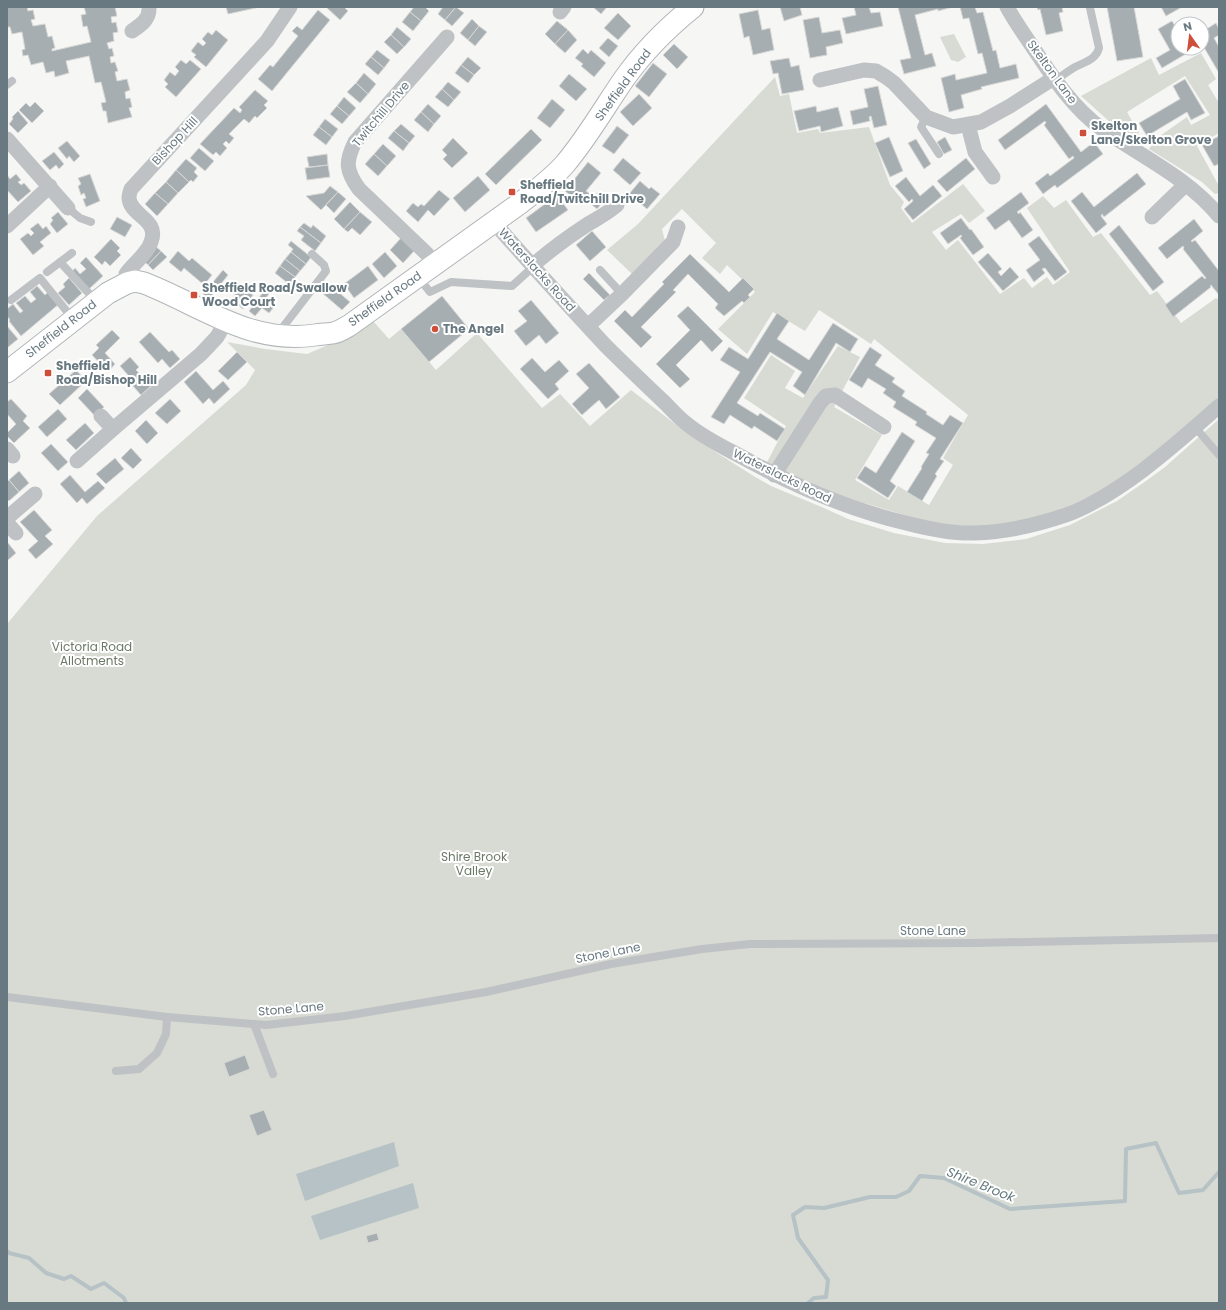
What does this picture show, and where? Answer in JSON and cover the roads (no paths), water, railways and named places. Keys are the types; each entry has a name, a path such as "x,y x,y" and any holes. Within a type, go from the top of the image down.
{"main road":[{"name":"Sheffield Road","path":"7,372 96,301 127,282 149,285 226,321 262,333 295,338 335,333 350,325 540,187 564,166 642,56 671,26 693,7"}],"street":[{"path":"132,31 144,22 150,12 149,7"},
{"name":"Bishop Hill","path":"127,282 126,274 152,242 153,231 149,222 132,206 129,197 131,189 267,41 290,7"},
{"name":"Skelton Lane","path":"1007,7 1065,95 1090,120 1160,166 1200,196 1219,216"},
{"name":"Twitchill Drive","path":"434,264 427,254 359,189 352,180 348,169 348,160 355,142 447,37"},
{"path":"820,80 864,70 876,72 886,77 897,86 926,117 954,127 981,122 1055,79"},
{"path":"968,125 975,152 993,177"},
{"path":"7,139 68,208"},
{"path":"1152,217 1185,185"},
{"path":"7,226 50,186"},
{"path":"532,267 556,246 588,224 606,214 617,205"},
{"name":"Waterslacks Road","path":"493,221 532,267 632,373 686,424 704,437 774,475 811,493 866,513 907,524 934,530 976,533 1044,522 1082,508 1136,475 1219,406"},
{"path":"588,326 673,242 678,227"},
{"path":"77,461 201,354 217,337 226,321"},
{"path":"774,475 826,396 835,395 884,427"},
{"path":"101,416 113,429"},
{"path":"7,518 35,494"}],"lane":[{"path":"1055,79 1092,59 1098,54 1099,48 1090,8"},
{"path":"926,117 921,127 939,154"},
{"path":"68,208 80,218 91,222"},
{"path":"47,272 72,253"},
{"path":"282,337 283,327 326,271 324,266 312,254"},
{"path":"60,262 96,301"},
{"path":"417,276 430,292 451,282 512,286 532,267"},
{"path":"600,270 622,294"},
{"path":"11,300 40,278 73,319"},
{"path":"1195,427 1219,455"},
{"name":"Stone Lane","path":"7,997 168,1017 266,1025 345,1016 486,992 611,964 702,949 743,945 974,943 1219,938"},
{"path":"116,1071 139,1069 157,1053 166,1034 168,1017"},
{"path":"254,1024 273,1074"}],"waterway":[{"name":"Shire Brook","path":"808,1303 814,1298 826,1297 828,1280 798,1238 793,1215 805,1207 824,1208 870,1197 896,1197 909,1191 920,1176 944,1178 1010,1209 1125,1201 1126,1149 1156,1143 1179,1193 1203,1190 1219,1172"},
{"name":"Shire Brook","path":"7,1251 9,1253 29,1258 46,1273 64,1279 71,1276 91,1289 104,1283 124,1298 126,1303"}],"place":[{"name":"Skelton Lane/Skelton Grove","path":"1083,133"},
{"name":"Sheffield Road/Twitchill Drive","path":"512,192"},
{"name":"Sheffield Road/Swallow Wood Court","path":"194,295"},
{"name":"The Angel","path":"435,329"},
{"name":"Sheffield Road/Bishop Hill","path":"48,373"}],"park label":[{"name":"Victoria Road Allotments","path":"92,654"},
{"name":"Shire Brook Valley","path":"474,864"}]}
